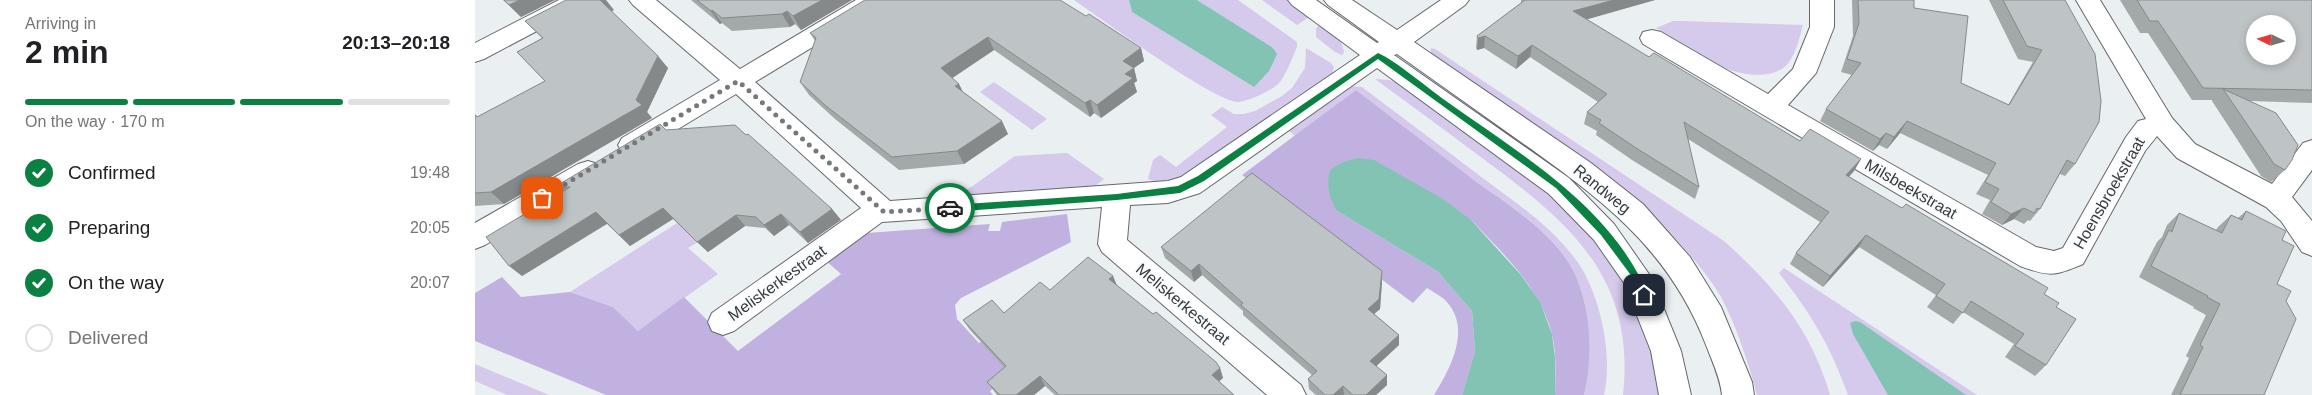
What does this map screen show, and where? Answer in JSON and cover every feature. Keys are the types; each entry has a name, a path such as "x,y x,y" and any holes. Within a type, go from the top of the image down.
{"street":[{"path":"475,53 578,0"},
{"path":"641,0 738,81 884,212 1117,197 1168,192 1190,185 1457,0"},
{"path":"475,238 874,0"},
{"name":"Randweg","path":"1300,0 1387,49 1581,170 1633,212 1680,264 1705,307 1736,382 1738,395"},
{"name":"Randweg","path":"1336,0 1387,49 1559,186 1604,232 1636,277 1666,350 1675,395"},
{"path":"1771,108 1804,73 1822,28 1822,0"},
{"name":"Hoensbroekstraat","path":"2088,0 2163,125 2186,151 2276,199 2291,213 2312,244"},
{"name":"Milsbeekstraat","path":"1652,38 2030,258 2055,263"},
{"name":"Hoensbroekstraat","path":"2055,263 2073,256 2135,144 2147,128 2163,125"},
{"path":"2276,199 2312,150"},
{"name":"Meliskerkestraat","path":"1117,197 1112,244 1290,395"},
{"name":"Meliskerkestraat","path":"723,322 880,209"}],"shaded area":[{"path":"1074,0 1129,0 1132,12 1254,87 1272,48 1197,0 1238,0 1297,42 1297,47 1280,82 1261,95 1239,102 1227,99 1184,75"},
{"path":"1129,0 1197,0 1273,48 1277,54 1269,71 1254,87 1132,12"},
{"path":"1262,0 1289,0 1311,16 1297,25"},
{"path":"1673,21 1803,25 1791,59 1778,71 1761,75 1742,73 1725,68 1656,28"},
{"path":"1320,25 1341,42 1344,52 1342,55 1335,52 1316,37 1316,28"},
{"path":"1306,48 1331,63 1334,67 1332,74 1183,176 1161,181 1148,179 1153,160 1160,155 1176,167 1227,127 1211,115 1222,107 1234,114 1244,114 1255,111 1282,96 1292,88 1305,68"},
{"path":"1431,48 1724,241 1759,275 1789,310 1812,349 1830,395 1757,395 1742,345 1721,297 1699,265 1672,236 1654,217 1437,60 1431,53"},
{"path":"1375,79 1404,84 1552,192 1587,227 1619,269 1651,352 1662,395 1623,395 1624,354 1619,317 1607,285 1590,256 1568,230 1543,205 1514,182"},
{"path":"994,82 1047,119 1032,130 980,92"},
{"path":"1352,86 1362,87 1520,206 1546,227 1569,251 1587,278 1599,310 1606,345 1607,363 1604,395 1584,395 1590,348 1587,317 1580,286 1566,258 1555,244 1530,220 1356,90 1295,136 1288,130"},
{"path":"1356,90 1529,220 1555,244 1574,272 1584,301 1590,348 1584,395 1555,395 1555,349 1552,334 1539,301 1508,258 1471,220 1337,211 1437,271 1472,311 1475,351 1462,395 1434,395 1452,360 1458,334 1453,310 1444,299 1427,288 1413,303 1242,175"},
{"path":"1067,153 1104,179 1095,186 957,197 1015,156"},
{"path":"1357,158 1374,160 1443,199 1471,220 1521,275 1540,302 1552,334 1555,357 1555,395 1462,395 1475,351 1472,311 1437,271 1337,211 1329,192 1330,170 1341,163"},
{"path":"1067,214 1071,242 961,298 955,305 957,319 979,343 992,335 1022,365 990,391 993,395 606,395 475,341 475,293 502,277 521,297 570,292 613,307 638,331 684,297 738,351 841,274 825,260 867,233 990,224 988,231 1000,231 1002,222"},
{"path":"677,223 698,242 688,248 718,274 638,331 613,307 570,292"},
{"path":"1784,268 1977,395 1848,395 1819,331 1779,273"},
{"path":"1860,322 1966,395 1888,395 1853,334 1850,323"},
{"path":"475,364 549,395 507,395 475,381"}],"building":[{"path":"504,0 520,0 509,5"},
{"path":"566,0 600,0 658,56 636,100 642,105 491,192 475,193 475,115 477,117 545,81 517,52 543,38 525,21"},
{"path":"697,0 822,0 793,16 787,11 782,14 722,18"},
{"path":"865,0 1060,0 1086,16 1089,14 1141,48 1123,61 1134,68 1125,74 1133,78 1097,105 1090,100 1085,103 988,37 941,68 959,84 955,86 1002,121 957,151 892,157 826,106 800,82 816,38 810,33"},
{"path":"1525,0 1614,0 1573,11 1649,57 1654,53 1800,141 1810,129 1861,159 1846,175 1902,208 1906,204 2048,288 2044,294 2059,303 2056,307 2076,319 2046,365 2015,346 2024,334 1971,301 1963,313 1936,296 1945,284 1866,235 1830,276 1796,253 1829,212 1684,122 1699,187 1636,148 1599,123 1601,120 1587,112 1607,94 1532,45 1518,56 1485,36 1478,38 1477,36"},
{"path":"1858,0 1914,0 1914,8 1968,16 1961,83 2009,105 2042,50 2027,46 2003,0 2065,0 2095,54 2101,101 2099,122 2075,164 2067,160 2040,209 2037,208 2034,213 2024,208 2011,214 1991,202 1999,189 1985,182 1996,163 1907,121 1894,137 1886,133 1880,139 1826,109 1861,63 1847,59 1859,23"},
{"path":"2137,0 2312,0 2312,90 2203,88 2158,21 2150,21"},
{"path":"2223,89 2276,113 2298,145 2292,160 2285,170 2274,164"},
{"path":"660,124 666,130 735,125 746,135 748,134 832,209 800,232 781,214 764,225 756,217 736,215 697,242 663,208 619,235 596,212 509,266 486,237 570,187 553,188"},
{"path":"1252,173 1382,271 1379,299 1368,309 1399,335 1370,361 1387,375 1366,395 1353,395 1343,386 1333,395 1325,395 1308,379 1317,371 1241,305 1243,303 1199,264 1191,271 1161,247"},
{"path":"2246,211 2286,231 2282,240 2294,246 2277,284 2291,291 2286,301 2296,319 2264,395 2180,395 2203,347 2200,345 2220,304 2151,266 2169,230 2172,232 2179,213 2222,233 2231,215 2242,220"},
{"path":"1088,257 1113,276 1109,279 1153,314 1156,312 1216,362 1220,368 1212,375 1234,395 1059,395 1040,376 1016,395 1000,395 987,382 1006,366 963,320 992,300 1004,313 1040,282 1050,290"}],"way so far":[{"path":"542,198 738,81 884,212 950,208"}],"route":[{"path":"950,208 1117,197 1180,189 1201,178 1352,72 1378,56 1559,186 1604,232 1636,277 1644,295"}]}
